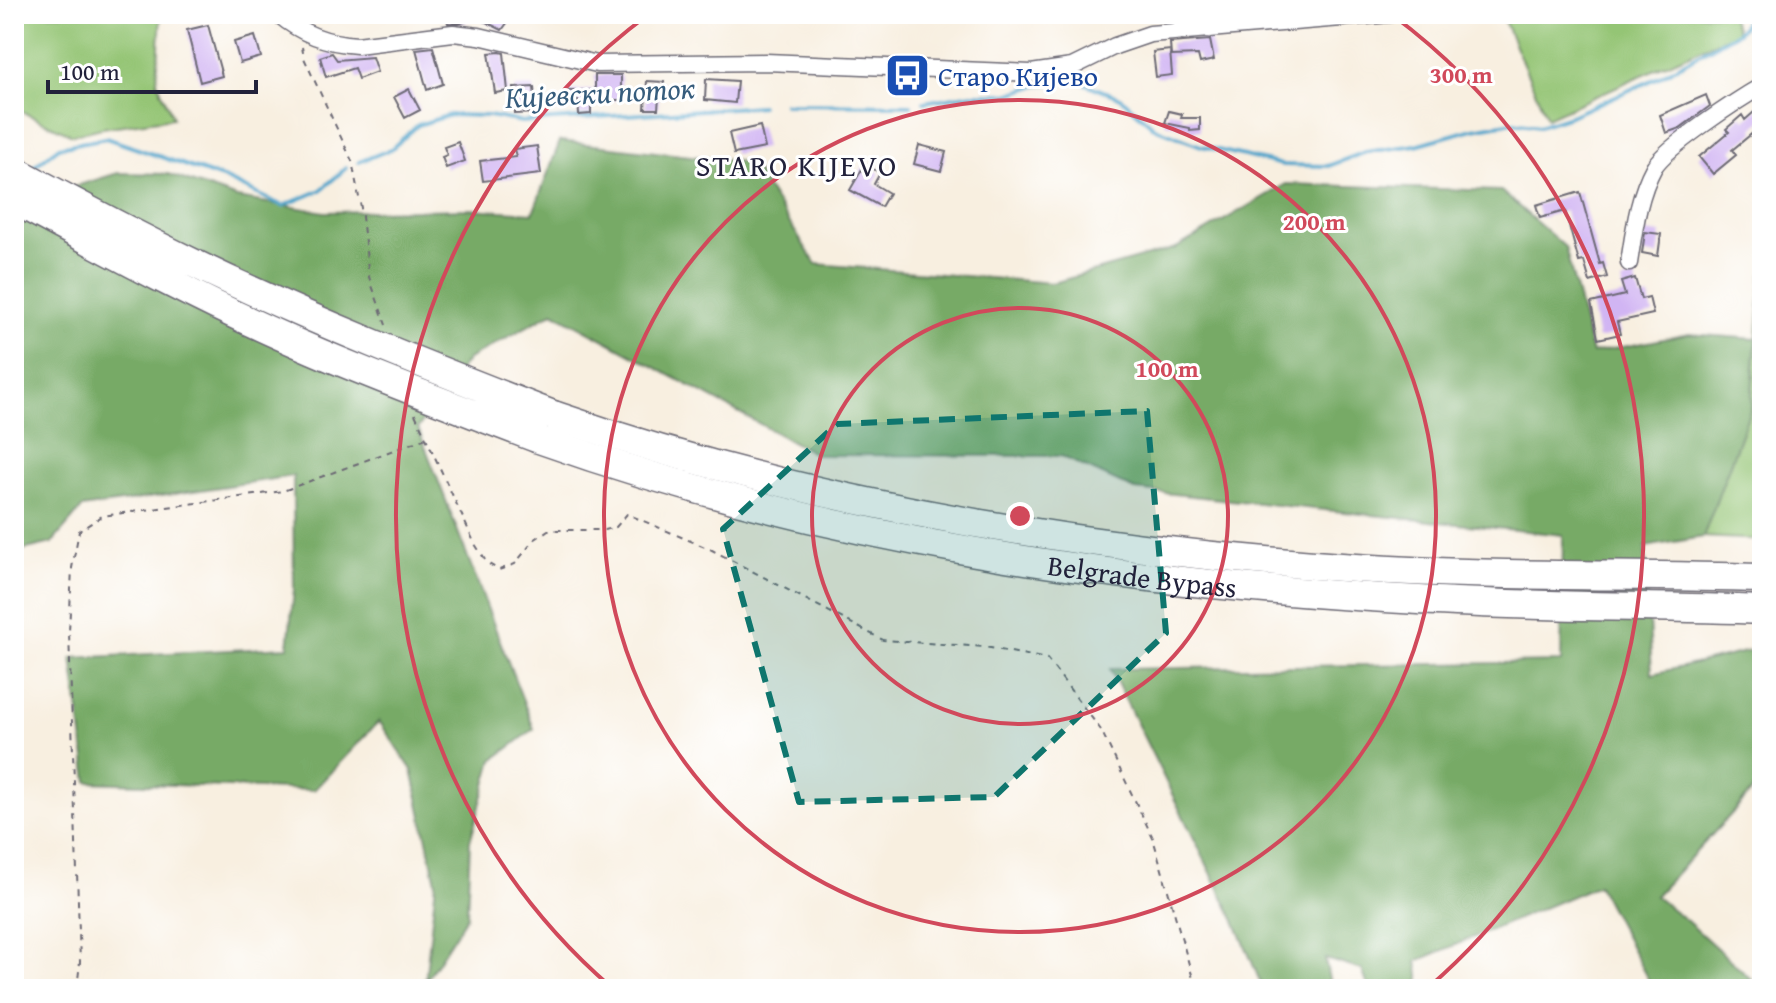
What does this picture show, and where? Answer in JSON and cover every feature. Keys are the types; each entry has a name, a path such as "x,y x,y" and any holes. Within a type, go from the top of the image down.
{"highway":[{"path":"14,170 179,257 381,347 546,427"},
{"path":"14,200 185,291 314,351 546,427"},
{"name":"Belgrade Bypass","path":"546,427 624,439 781,483 971,523 1133,547 1283,563 1436,572 1762,578"},
{"name":"Belgrade Bypass","path":"546,427 619,466 745,503 905,540 1025,562 1120,576 1262,590 1422,601 1762,610"}],"street":[{"path":"278,14 308,35 342,44 357,45 453,33 479,36 597,64 766,62 1031,73 1072,67 1115,46 1150,34 1390,14"},
{"path":"1629,263 1642,199 1654,167 1693,133 1762,86"}],"path":[{"path":"77,989 80,962 69,632 72,568 79,531 102,516 283,491 426,438"},
{"path":"627,514 712,550 883,640 985,647 1047,659 1101,730 1153,838 1196,989"}],"highlighted area":[{"path":"1147,411 1166,633 994,797 799,802 723,529 837,424"}],"green space":[{"path":"14,14 161,14 157,81 173,118 72,135 14,108"},
{"path":"1501,14 1730,14 1738,32 1547,118"},
{"path":"560,141 751,163 816,264 1053,283 1176,248 1286,184 1501,191 1565,247 1592,353 1689,334 1756,339 1751,407 1703,537 1645,547 1652,674 1749,651 1762,655 1762,781 1655,896 1762,989 1653,989 1598,885 1417,961 1421,989 1369,989 1362,970 1325,959 1331,989 1263,989 1236,923 1110,669 1561,662 1563,535 1135,490 1061,456 817,455 553,312 468,359 418,428 534,729 493,760 470,841 467,916 425,982 436,882 412,770 379,721 314,790 88,782 72,658 288,647 294,589 293,476 82,508 52,543 14,552 14,205 118,173 168,174 237,198 325,212 471,209 533,213"},
{"path":"1762,274 1762,540 1703,537 1751,407"}],"building":[{"path":"445,14 502,14 510,19 502,30 478,18 448,23"},
{"path":"208,25 222,76 200,82 187,30"},
{"path":"255,36 261,57 240,63 234,42"},
{"path":"1210,40 1214,60 1200,63 1198,55 1171,56 1170,43"},
{"path":"433,47 443,84 427,90 416,49"},
{"path":"1170,50 1172,75 1156,77 1153,52"},
{"path":"332,53 337,60 372,57 377,72 358,79 354,68 326,77 320,57"},
{"path":"489,53 504,53 508,91 495,93"},
{"path":"595,75 621,75 621,100 591,100 591,114 579,115 578,100 567,100 567,91 595,90"},
{"path":"706,79 737,81 735,103 705,100"},
{"path":"647,81 664,82 664,97 659,97 658,109 645,109"},
{"path":"534,87 536,113 515,114 514,88"},
{"path":"409,89 420,110 405,118 394,97"},
{"path":"1706,95 1710,106 1680,128 1666,133 1660,115"},
{"path":"1762,105 1762,120 1753,128 1755,131 1732,150 1736,155 1713,174 1699,157 1729,132 1726,129 1742,115 1745,120"},
{"path":"1169,111 1182,114 1181,118 1200,118 1200,130 1190,131 1190,128 1165,123"},
{"path":"760,126 765,148 734,154 729,133"},
{"path":"458,142 465,161 446,168 442,157 447,155 444,147"},
{"path":"919,145 946,152 941,171 914,164"},
{"path":"537,146 541,174 483,181 480,161 516,157 514,149"},
{"path":"865,164 880,173 874,184 889,193 881,207 850,190"},
{"path":"1580,192 1600,264 1603,263 1607,277 1590,282 1584,261 1579,262 1565,211 1540,218 1536,205"},
{"path":"1645,232 1661,234 1658,256 1642,253"},
{"path":"1635,278 1641,299 1649,297 1653,314 1617,322 1620,334 1598,339 1591,303 1625,295 1621,282"}],"waterway":[{"name":"Кијевски поток","path":"924,102 972,94 1010,94 1038,85 1078,81 1121,98 1155,128 1201,146 1283,165 1328,166 1366,152 1416,145 1473,129 1513,122 1539,126 1570,116 1657,78 1738,32 1744,25 1746,14"},
{"name":"Кијевски поток","path":"784,104 911,105"},
{"name":"Кијевски поток","path":"359,162 391,149 418,125 450,115 489,116 522,122 761,106"},
{"name":"Кијевски поток","path":"31,169 59,147 106,138 228,180 283,206 321,190 346,168"}],"place":[{"name":"Старо Кијево","path":"907,75"}],"district":[{"name":"STARO KIJEVO","path":"797,165"}]}
